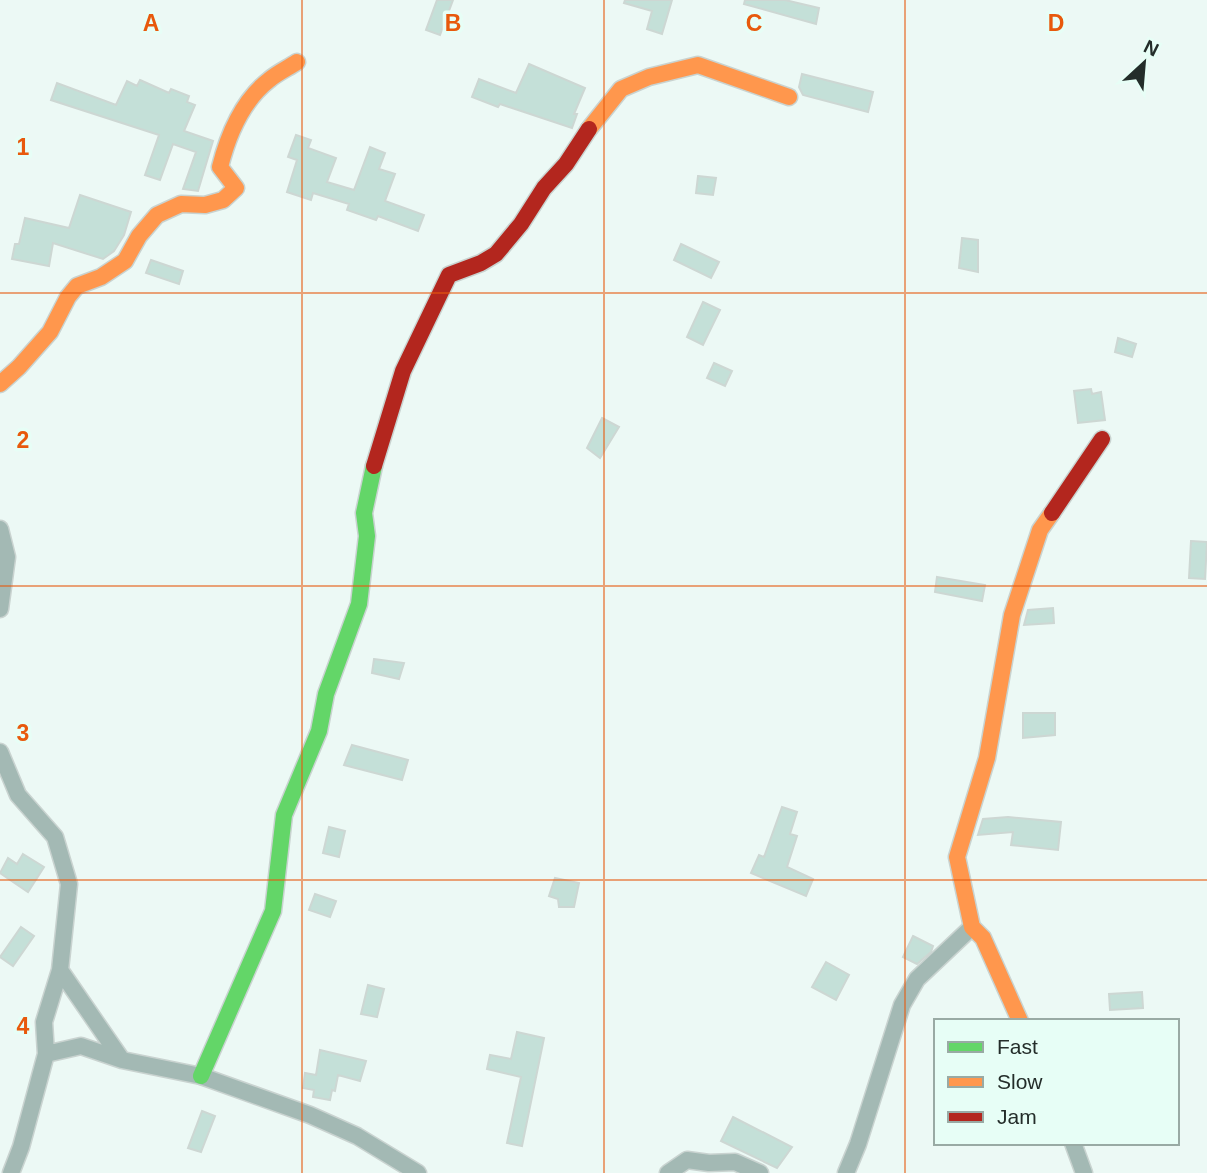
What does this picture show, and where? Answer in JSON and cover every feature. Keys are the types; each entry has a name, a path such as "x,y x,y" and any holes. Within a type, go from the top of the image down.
{"street":[{"path":"0,384 19,368 50,331 77,286 101,277 125,261 143,230 157,215 181,204 205,205 223,201 236,188 220,167 240,112 266,82 297,62"},
{"path":"201,1076 273,911 287,808 319,731 326,694 359,604 367,536 365,503 375,460 403,371 449,275 496,254 621,89 649,77 698,65 789,97"},
{"path":"1019,1019 983,938 972,927 957,857 988,758 1012,615 1040,530 1102,439"},
{"path":"0,529 7,556 0,609"},
{"path":"0,752 19,795 55,837 69,884 60,970 44,1022 46,1054 22,1147 11,1173"},
{"path":"846,1173 858,1144 902,1004 917,979 972,927"},
{"path":"60,970 122,1060"},
{"path":"46,1054 81,1046 122,1060 201,1076 310,1115 357,1136 418,1173"},
{"path":"1074,1145 1084,1173"},
{"path":"668,1173 687,1160 735,1162 760,1173"}],"building":[{"path":"437,0 453,0 440,35 426,30"},
{"path":"625,0 672,0 662,34 647,29 652,11 624,3"},
{"path":"745,0 785,0 819,8 816,24 744,4"},
{"path":"529,64 585,88 574,114 577,114 572,128 472,97 479,79 516,93"},
{"path":"802,74 873,92 868,112 803,95 799,87"},
{"path":"140,80 169,93 171,89 189,96 187,102 195,105 184,131 213,141 198,191 183,189 196,152 173,144 160,180 145,175 159,135 51,100 57,83 116,105 127,81 137,86"},
{"path":"296,135 311,140 308,148 336,158 327,182 354,190 370,147 385,153 379,169 395,174 385,201 424,215 418,231 378,216 376,220 347,210 349,204 313,193 311,200 287,192 297,160 288,157"},
{"path":"698,176 716,178 713,195 696,193"},
{"path":"80,195 131,212 124,235 114,251 103,259 53,243 49,266 12,259 15,244 19,244 25,218 69,228"},
{"path":"962,238 978,240 978,272 959,268"},
{"path":"681,244 719,262 711,278 674,260"},
{"path":"151,260 183,271 179,284 146,273"},
{"path":"703,302 720,310 703,345 687,337"},
{"path":"1118,338 1136,344 1132,357 1115,352"},
{"path":"714,363 732,371 725,386 707,378"},
{"path":"1091,389 1092,394 1101,392 1105,420 1078,423 1074,391"},
{"path":"602,418 619,427 600,458 587,448"},
{"path":"1191,541 1207,542 1205,579 1189,578"},
{"path":"937,577 985,585 982,601 935,592"},
{"path":"1053,608 1054,623 1024,625 1028,610"},
{"path":"374,659 404,663 399,679 372,673"},
{"path":"1023,713 1055,713 1055,735 1023,738"},
{"path":"352,745 408,760 402,780 344,765"},
{"path":"782,807 797,812 790,834 797,836 787,867 813,879 806,896 751,873 759,855 764,857"},
{"path":"1008,817 1061,822 1058,850 1011,845 1013,832 978,835 983,819"},
{"path":"329,827 345,831 339,857 323,853"},
{"path":"23,854 44,867 28,892 0,873 8,858 17,864"},
{"path":"555,878 579,883 574,907 559,907 558,899 549,896"},
{"path":"315,894 336,901 330,917 309,910"},
{"path":"21,927 34,936 13,966 0,957"},
{"path":"913,936 933,946 931,952 917,964 903,957"},
{"path":"826,962 849,975 836,1000 812,987"},
{"path":"368,985 384,989 377,1017 361,1014"},
{"path":"1142,992 1143,1008 1110,1010 1109,994"},
{"path":"517,1032 544,1038 522,1146 507,1143 521,1077 487,1069 490,1055 511,1059"},
{"path":"320,1050 366,1061 360,1081 338,1075 330,1100 313,1097 314,1090 303,1088 305,1073 316,1075"},
{"path":"202,1111 215,1116 201,1152 188,1148"},
{"path":"733,1117 792,1147 777,1168 721,1141"}],"traffic: fast":[{"path":"201,1076 273,911 284,815 319,731 326,694 359,604 367,536 364,513 374,466"}],"traffic: slow":[{"path":"0,384 50,332 68,297 77,286 101,277 125,261 139,236 157,215 181,204 205,205 223,200 236,188 220,167 237,119 259,88 297,62"},
{"path":"589,129 621,89 649,77 698,65 789,97"},
{"path":"1019,1019 983,938 972,927 957,857 987,758 1012,615 1040,530 1052,513"}],"traffic: jam":[{"path":"374,466 403,371 449,275 496,254 521,224 544,188 566,164 589,129"},
{"path":"1052,513 1102,439"}]}
